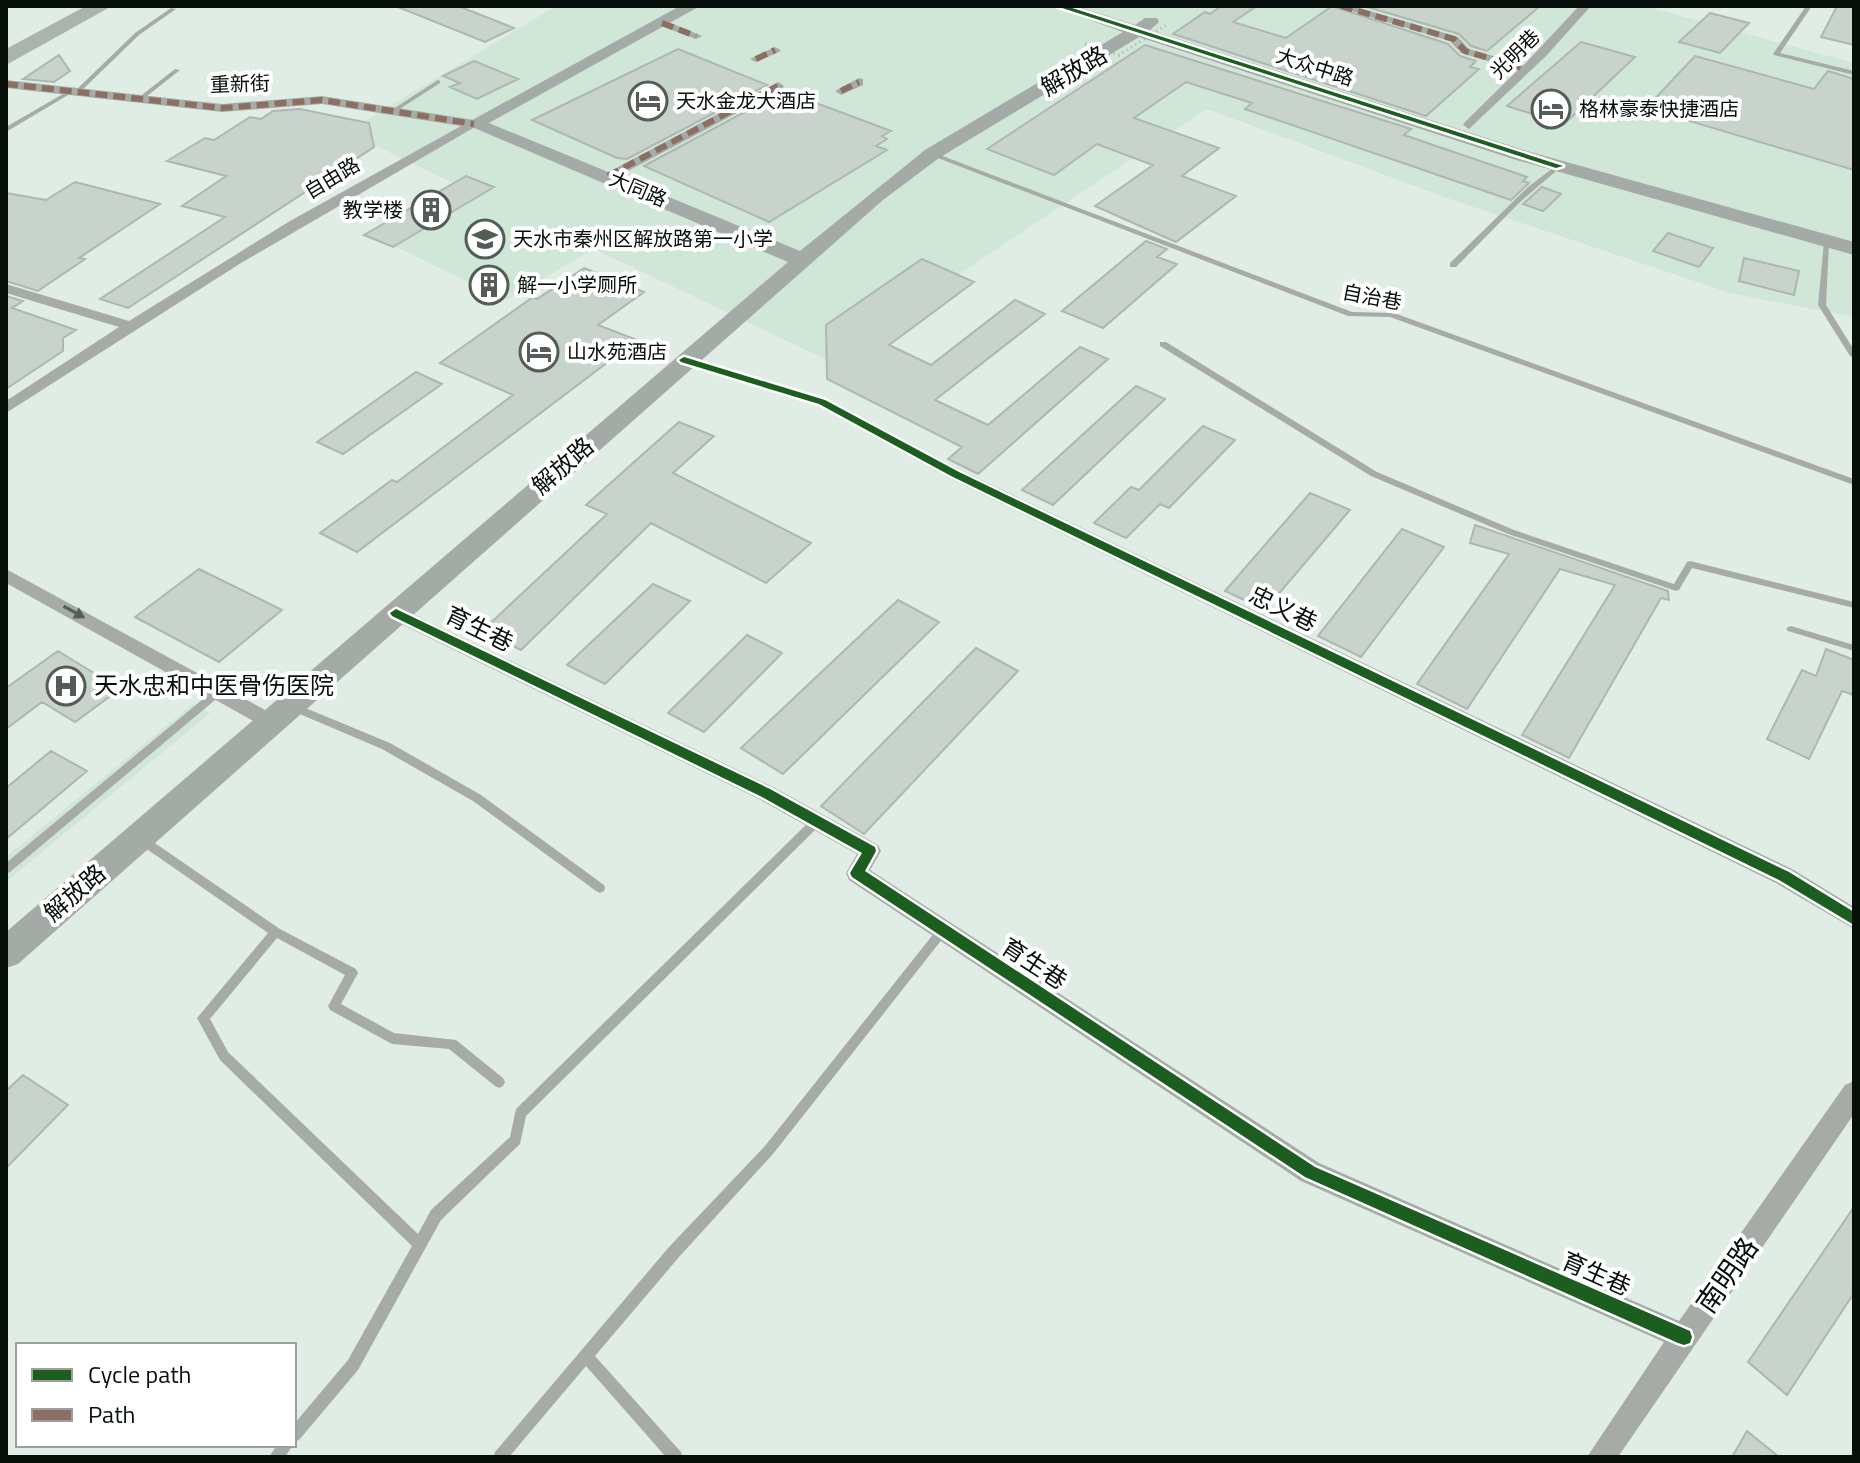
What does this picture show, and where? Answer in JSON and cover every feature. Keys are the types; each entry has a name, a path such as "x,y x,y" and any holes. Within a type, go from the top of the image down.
{"highway":[{"path":"6,45 80,6"},
{"path":"6,58 102,6"}],"main road":[{"name":"自由路","path":"474,124 692,6"},
{"name":"大众中路","path":"1059,6 1152,25 1469,125 1854,233"},
{"name":"大众中路","path":"1097,6 1559,166 1854,249"},
{"name":"解放路","path":"6,953 800,260 932,154 1152,25"},
{"name":"大同路","path":"474,124 608,176 781,249 800,260"}],"street":[{"path":"1341,6 1454,39 1465,51 1526,69"},
{"name":"光明巷","path":"1469,125 1585,6"},
{"path":"662,23 696,36"},
{"path":"756,59 775,50"},
{"path":"841,91 859,82"},
{"name":"重新街","path":"6,84 222,108 322,100 474,124"},
{"path":"608,176 778,86"},
{"name":"自由路","path":"6,408 130,326 398,163 474,124"},
{"path":"6,288 130,326"},
{"name":"忠义巷","path":"684,360 822,402 955,474 1784,876 1854,919"},
{"path":"6,575 218,692 280,714"},
{"name":"育生巷","path":"396,613 766,793 870,851 857,873 1310,1172 1684,1337"},
{"name":"南明路","path":"1601,1457 1851,1103"}],"lane":[{"path":"1809,6 1776,54 1854,73"},
{"path":"6,130 73,92 137,34 173,9"},
{"path":"140,99 177,70"},
{"path":"393,111 438,82"},
{"name":"自治巷","path":"932,154 1351,314 1391,315 1854,482"},
{"path":"1453,265 1491,232 1536,182 1559,166"},
{"path":"1826,243 1822,305 1854,356"},
{"path":"1163,344 1374,474 1511,532 1676,588 1690,564 1854,605"},
{"path":"1791,629 1854,648"},
{"path":"6,869 218,692"},
{"path":"280,714 386,746 477,798 600,888"},
{"path":"296,1433 353,1365 436,1215 516,1140 520,1113 816,822"},
{"path":"138,837 276,932 352,973 334,1006 392,1038 452,1044 499,1082"},
{"path":"500,1457 674,1252 769,1150 943,930"},
{"path":"276,932 203,1018 224,1056 420,1245"},
{"path":"586,1356 676,1457"}],"path":[{"path":"1085,44 1119,55 1152,25"}],"shaded area":[{"path":"556,6 1644,6 1854,63 1854,317 1730,293 1447,198 1207,109 829,361 594,249 506,300 367,233 453,183 347,132"},
{"path":"193,704 210,713 6,882 6,857"}],"building":[{"path":"458,6 514,28 485,42 398,7"},
{"path":"1221,6 1257,6 1233,22 1286,38 1332,6 1448,44 1460,56 1476,61 1470,67 1479,69 1426,116 1173,34 1205,12 1210,14"},
{"path":"1364,6 1540,6 1487,51 1471,46 1459,34"},
{"path":"1837,6 1854,6 1854,45 1821,37"},
{"path":"1710,13 1749,23 1720,53 1679,42"},
{"path":"1581,42 1635,57 1564,124 1507,106"},
{"path":"1145,45 1411,129 1404,135 1527,177 1523,181 1529,183 1511,200 1245,109 1252,103 1186,82 1134,118 1219,148 1182,176 1236,196 1176,242 1095,206 1153,165 1097,144 1054,175 987,149"},
{"name":"天水金龙大酒店","path":"678,49 767,85 627,159 617,158 532,120"},
{"path":"59,55 70,71 54,82 23,79"},
{"path":"1695,56 1814,89 1828,71 1854,79 1854,170 1646,108"},
{"path":"474,61 518,79 477,99 450,87 460,83 443,76"},
{"path":"784,91 891,131 882,136 887,139 876,146 887,150 769,222 644,166"},
{"path":"300,109 369,123 374,147 128,308 100,299 225,217 182,206 226,176 167,161 205,138 214,140 250,117 261,119 273,111"},
{"name":"教学楼","path":"466,176 494,187 393,247 364,235"},
{"path":"75,182 160,204 79,258 85,259 38,291 6,281 6,193 46,200"},
{"path":"1542,187 1561,194 1543,211 1523,204"},
{"path":"1668,233 1713,248 1699,267 1653,251"},
{"path":"1146,241 1167,249 1157,257 1177,264 1103,328 1062,311"},
{"path":"1744,258 1799,271 1794,295 1739,281"},
{"path":"922,259 974,282 889,345 931,365 1015,300 1045,314 935,400 988,425 1080,347 1108,359 978,474 948,459 962,447 827,379 826,325"},
{"path":"584,268 644,292 598,325 637,340 357,552 320,533 392,480 397,482 513,395 440,363 533,297 537,299"},
{"path":"6,296 23,301 12,308 76,330 63,338 63,351 6,389"},
{"path":"416,372 442,384 343,454 317,442"},
{"path":"1136,386 1165,399 1053,505 1022,490"},
{"path":"679,422 714,436 673,473 811,543 766,583 651,523 521,650 482,631 607,514 586,505"},
{"path":"1203,426 1235,440 1169,508 1160,504 1126,538 1094,523 1131,487 1139,490"},
{"path":"1310,493 1350,510 1265,610 1225,591"},
{"path":"1475,525 1668,591 1669,600 1661,598 1569,758 1522,735 1615,585 1560,569 1467,709 1417,684 1509,554 1470,543"},
{"path":"1402,529 1444,547 1361,657 1318,636"},
{"path":"199,569 282,610 219,662 135,617"},
{"path":"653,584 690,601 605,684 567,665"},
{"path":"898,600 939,622 783,774 741,748"},
{"path":"747,635 782,653 704,732 668,713"},
{"path":"976,648 1018,671 864,834 821,806"},
{"path":"1826,649 1854,660 1854,695 1842,691 1809,759 1767,739 1802,670 1816,676"},
{"name":"天水忠和中医骨伤医院","path":"58,651 120,689 75,722 42,702 6,729 6,688"},
{"path":"51,751 87,771 6,839 6,788"},
{"path":"23,1075 68,1105 6,1168 6,1091"},
{"path":"1854,1207 1854,1293 1787,1395 1748,1362"},
{"path":"1747,1431 1779,1457 1732,1457"}],"marked path":[{"path":"1341,6 1454,39 1465,51 1526,69"},
{"path":"662,23 696,36"},
{"path":"756,59 775,50"},
{"path":"841,91 859,82"},
{"path":"6,84 222,108 322,100 474,124"},
{"path":"608,176 778,86"}],"cycle path":[{"path":"1059,6 1559,166"},
{"path":"684,360 822,402 955,474 1784,876 1854,919"},
{"path":"396,613 766,793 870,851 857,873 1310,1172 1684,1337"}],"place":[{"name":"天水金龙大酒店","path":"648,101"},
{"name":"格林豪泰快捷酒店","path":"1551,109"},
{"name":"教学楼","path":"431,210"},
{"name":"天水市秦州区解放路第一小学","path":"485,239"},
{"name":"解一小学厕所","path":"489,285"},
{"name":"山水苑酒店","path":"539,352"},
{"name":"天水忠和中医骨伤医院","path":"66,686"}]}
